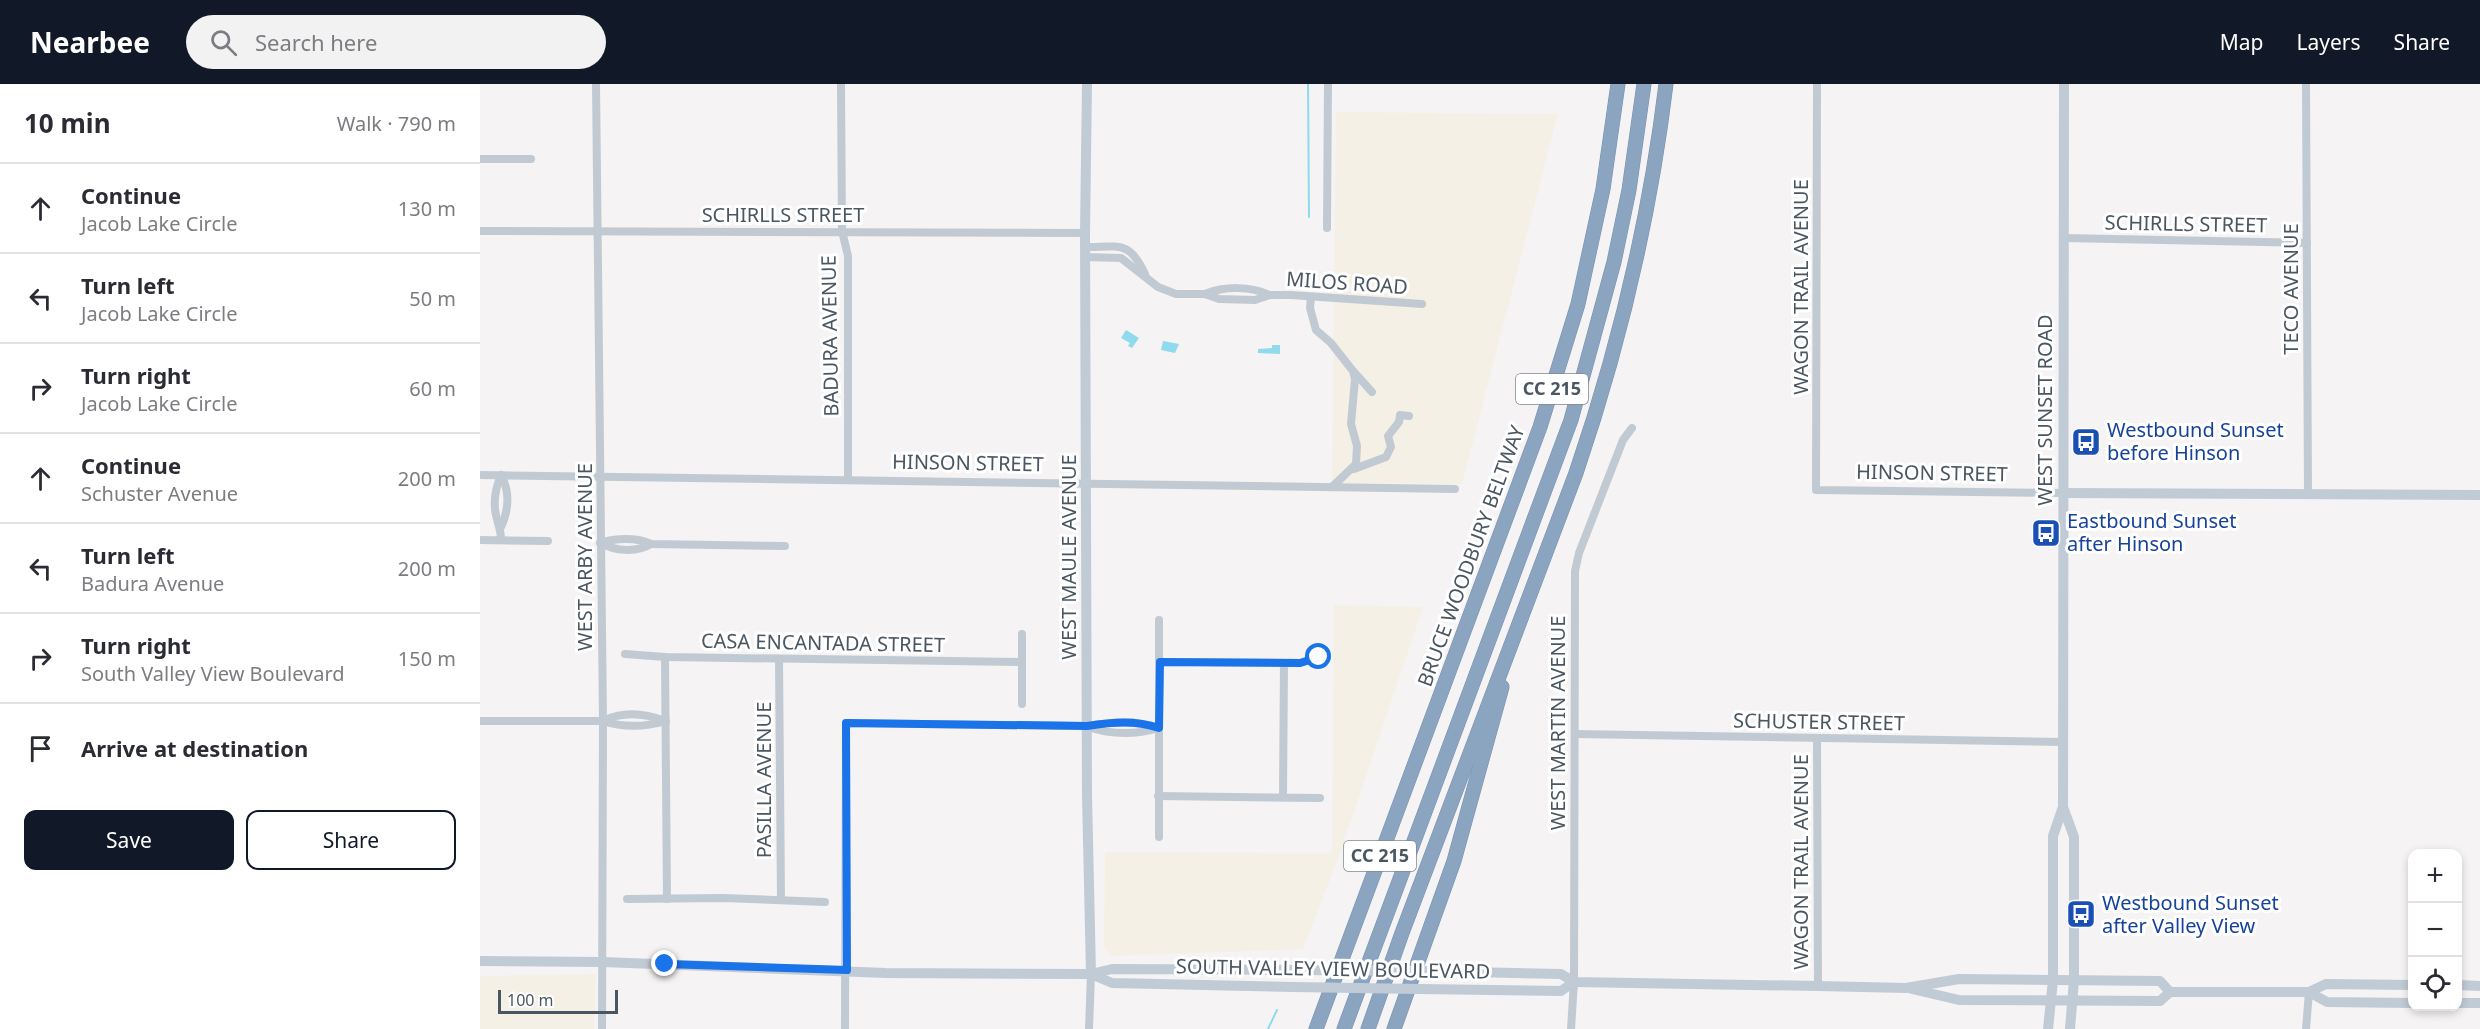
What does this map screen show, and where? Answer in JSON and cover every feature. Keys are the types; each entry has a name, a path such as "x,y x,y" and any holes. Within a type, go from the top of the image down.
{"highway":[{"name":"BRUCE WOODBURY BELTWAY","path":"1316,1029 1540,427 1578,304 1603,189 1618,84"},
{"name":"CC 215","path":"1344,1029 1570,420 1614,262 1629,190 1644,84"},
{"name":"CC 215","path":"1368,1029 1576,473 1605,380 1638,247 1666,84"},
{"path":"1394,1029 1457,849 1523,610"}],"main road":[{"name":"WEST MAULE AVENUE","path":"1087,84 1085,233 1087,726 1091,974"},
{"name":"WEST SUNSET ROAD","path":"2048,1029 2053,980 2053,836 2063,807 2064,84"},
{"name":"HINSON STREET","path":"2063,493 2480,495"},
{"name":"WEST SUNSET ROAD","path":"2063,807 2074,837 2074,980 2070,1029"},
{"name":"SOUTH VALLEY VIEW BOULEVARD","path":"480,961 1091,974 1112,969 1425,971 1561,974 1574,982 1818,986 1906,987 1959,979 2160,981 2170,992"},
{"name":"SOUTH VALLEY VIEW BOULEVARD","path":"1091,974 1112,983 1293,987 1561,991 1574,982"},
{"name":"SOUTH VALLEY VIEW BOULEVARD","path":"1906,987 1959,1000 2160,1001 2170,992 2309,992 2326,984 2408,985"},
{"path":"2462,986 2480,986"},
{"name":"SOUTH VALLEY VIEW BOULEVARD","path":"2309,992 2327,1002 2408,1003"},
{"path":"2462,1003 2480,1003"}],"street":[{"name":"WEST ARBY AVENUE","path":"596,84 603,721 602,1029"},
{"name":"BADURA AVENUE","path":"841,84 842,231 848,256 848,480"},
{"path":"1327,228 1328,84"},
{"name":"WAGON TRAIL AVENUE","path":"1816,490 1817,84"},
{"name":"TECO AVENUE","path":"2306,84 2308,494"},
{"path":"480,159 531,159"},
{"name":"SCHIRLLS STREET","path":"480,231 1085,233"},
{"name":"SCHIRLLS STREET","path":"2063,238 2307,243"},
{"name":"MILOS ROAD","path":"1085,252 1121,258 1167,291 1181,294 1205,294 1219,289 1257,290 1270,295 1422,304"},
{"path":"1311,297 1312,316 1316,330 1331,343 1372,392"},
{"path":"1332,487 1356,464 1356,438 1351,424 1355,379 1353,371"},
{"path":"1350,471 1361,464 1386,457 1391,447 1388,436 1399,422 1400,415 1409,416"},
{"name":"WEST MARTIN AVENUE","path":"1571,1029 1574,982 1575,571 1579,553 1623,440 1632,428"},
{"name":"HINSON STREET","path":"480,474 1455,489"},
{"path":"501,475 496,486 496,516 501,527 501,540"},
{"name":"HINSON STREET","path":"1816,490 2063,493"},
{"path":"480,540 548,541"},
{"path":"600,543 611,549 642,549 651,544 785,546"},
{"path":"1159,620 1159,837"},
{"path":"1022,634 1022,704"},
{"name":"CASA ENCANTADA STREET","path":"625,654 666,657 1022,662"},
{"path":"666,657 667,899"},
{"path":"1160,662 1284,663 1308,662 1319,657"},
{"name":"PASILLA AVENUE","path":"779,659 781,900"},
{"path":"1283,797 1284,663"},
{"path":"480,721 603,721 616,715 648,715 666,721"},
{"path":"845,1029 847,970 846,723 1087,726 1107,723 1143,723 1159,728"},
{"name":"SCHUSTER STREET","path":"1575,734 2063,742"},
{"name":"WAGON TRAIL AVENUE","path":"1817,738 1818,986"},
{"path":"1158,795 1320,798"},
{"path":"627,899 825,902"},
{"name":"WEST MAULE AVENUE","path":"1089,1029 1091,974"},
{"path":"2306,1029 2309,992"}],"sand":[{"path":"1336,112 1558,114 1462,484 1332,483"},
{"path":"1334,605 1423,607 1340,853 1303,949 1112,956 1104,947 1105,852 1332,853"},
{"path":"596,974 594,1029 480,1029 480,976"}],"water":[{"path":"1126,330 1139,338 1132,348 1128,346 1130,343 1121,338"},
{"path":"1163,341 1179,344 1175,353 1161,350"},
{"path":"1272,345 1280,345 1280,354 1258,353 1258,349 1272,348"}],"waterway":[{"path":"1308,84 1309,217"},
{"path":"1268,1029 1277,1010"}],"place":[{"name":"Westbound Sunset before Hinson","path":"2086,442"},
{"name":"Eastbound Sunset after Hinson","path":"2046,533"},
{"name":"Westbound Sunset after Valley View","path":"2081,914"}],"route":[{"path":"665,964 847,970 846,723 1087,726 1107,723 1143,723 1159,728 1160,662 1300,663 1319,657"}]}
